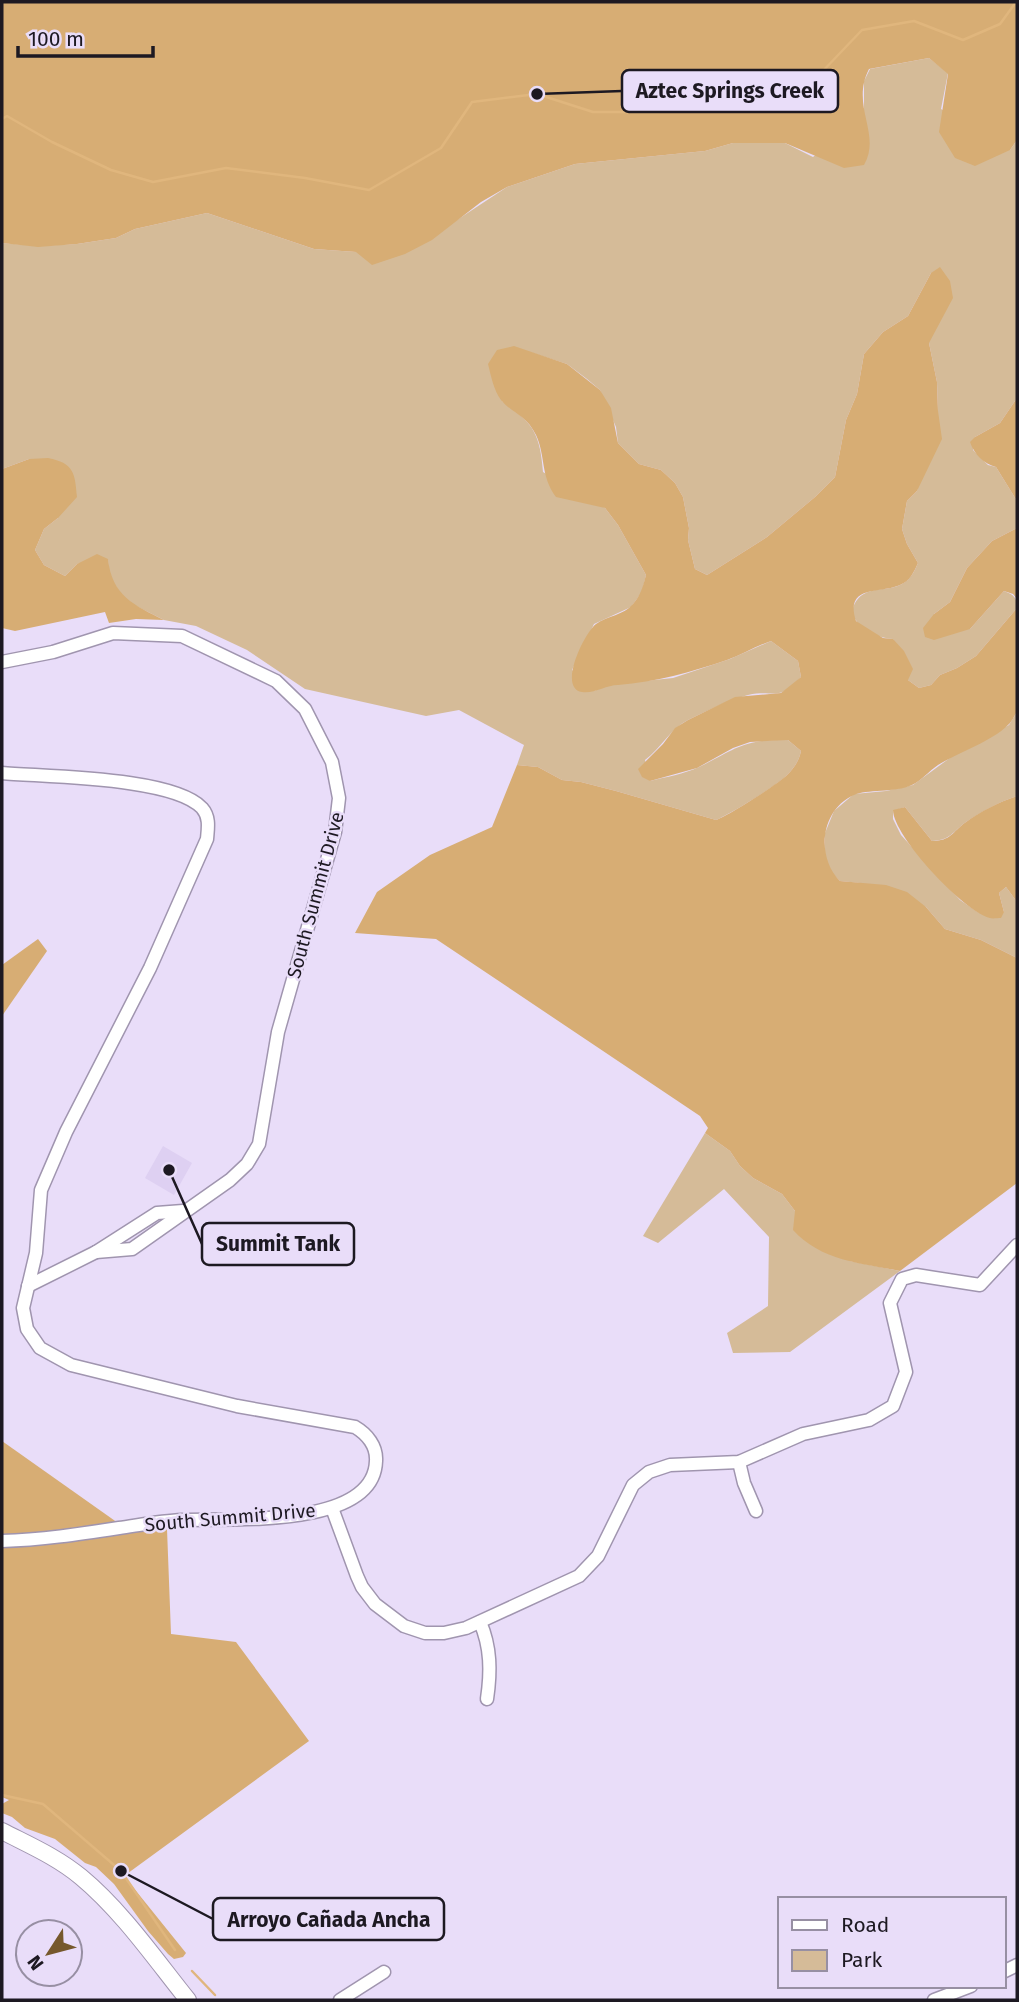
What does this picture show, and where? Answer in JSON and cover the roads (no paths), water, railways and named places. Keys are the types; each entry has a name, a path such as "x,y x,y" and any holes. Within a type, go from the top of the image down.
{"main road":[{"path":"2,1831 55,1858 82,1878 113,1909 188,2000"}],"street":[{"name":"South Summit Drive","path":"2,662 53,652 113,633 182,636 276,681 305,709 332,762 340,798 335,832 278,1032 259,1144 247,1164 230,1180 185,1211 156,1213 96,1252 28,1286"},
{"name":"South Summit Drive","path":"2,773 131,783 183,795 203,809 209,822 207,839 150,968 66,1132 41,1190 36,1253 23,1308 27,1329 40,1348 71,1365 247,1408 347,1424 362,1431 375,1450 376,1465 372,1479 358,1495 332,1508 254,1519 161,1522 2,1541"},
{"path":"332,1508 362,1587 385,1613 404,1626 425,1633 455,1631 480,1622 579,1576 598,1556 633,1485 649,1472 670,1465 738,1462 803,1433 869,1420 893,1406 906,1373 890,1303 902,1279 916,1275 980,1285 1017,1245"},
{"path":"738,1462 756,1511"},
{"path":"480,1622 491,1672 487,1699"},
{"path":"340,2000 384,1972"},
{"path":"934,2000 966,1988"}],"waterway":[{"path":"2,119 7,116 52,142 111,170 153,182 226,168 305,178 369,190 441,148 472,102 537,94 593,112 659,112 710,88 765,97 820,74 862,30 914,21 963,40 1000,24 1016,2"},
{"path":"2,1795 43,1804 121,1871 175,1950"},
{"path":"192,1971 215,1995"}],"place":[{"name":"Aztec Springs Creek","path":"537,94"},
{"name":"Summit Tank","path":"169,1170"},
{"name":"Arroyo Cañada Ancha","path":"121,1871"}]}
